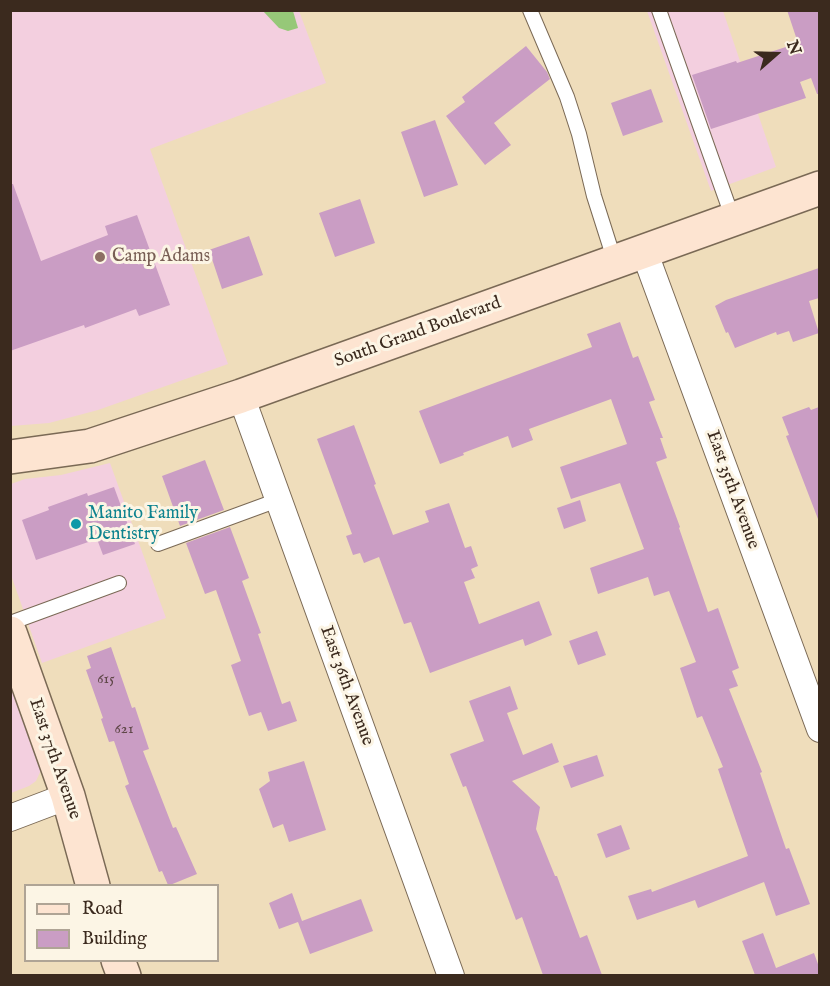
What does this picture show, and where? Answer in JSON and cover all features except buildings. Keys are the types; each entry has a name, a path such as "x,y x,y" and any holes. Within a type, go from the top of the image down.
{"main road":[{"name":"South Grand Boulevard","path":"10,457 90,446 241,396 819,188"},
{"name":"East 37th Avenue","path":"10,633 68,796 93,884"}],"street":[{"name":"East 35th Avenue","path":"629,256 819,729"},
{"name":"East 36th Avenue","path":"241,396 451,975"},
{"path":"10,818 68,796"}],"lane":[{"path":"530,10 567,97 579,134 594,196 629,256"},
{"path":"659,10 733,219"},
{"path":"158,544 278,500"},
{"path":"10,623 119,583"}],"shaded area":[{"name":"Camp Adams","path":"11,11 299,11 326,83 150,149 228,364 98,410 49,423 11,426"},
{"path":"647,11 723,11 776,167 711,191"},
{"path":"110,463 166,618 42,663 11,575 11,484 25,479 61,475"},
{"path":"10,677 41,759 41,770 36,781 11,793"}],"green space":[{"path":"263,11 293,11 298,28 288,31 279,28"}],"place":[{"name":"Camp Adams","path":"100,257"},
{"name":"Manito Family Dentistry","path":"76,524"}]}
